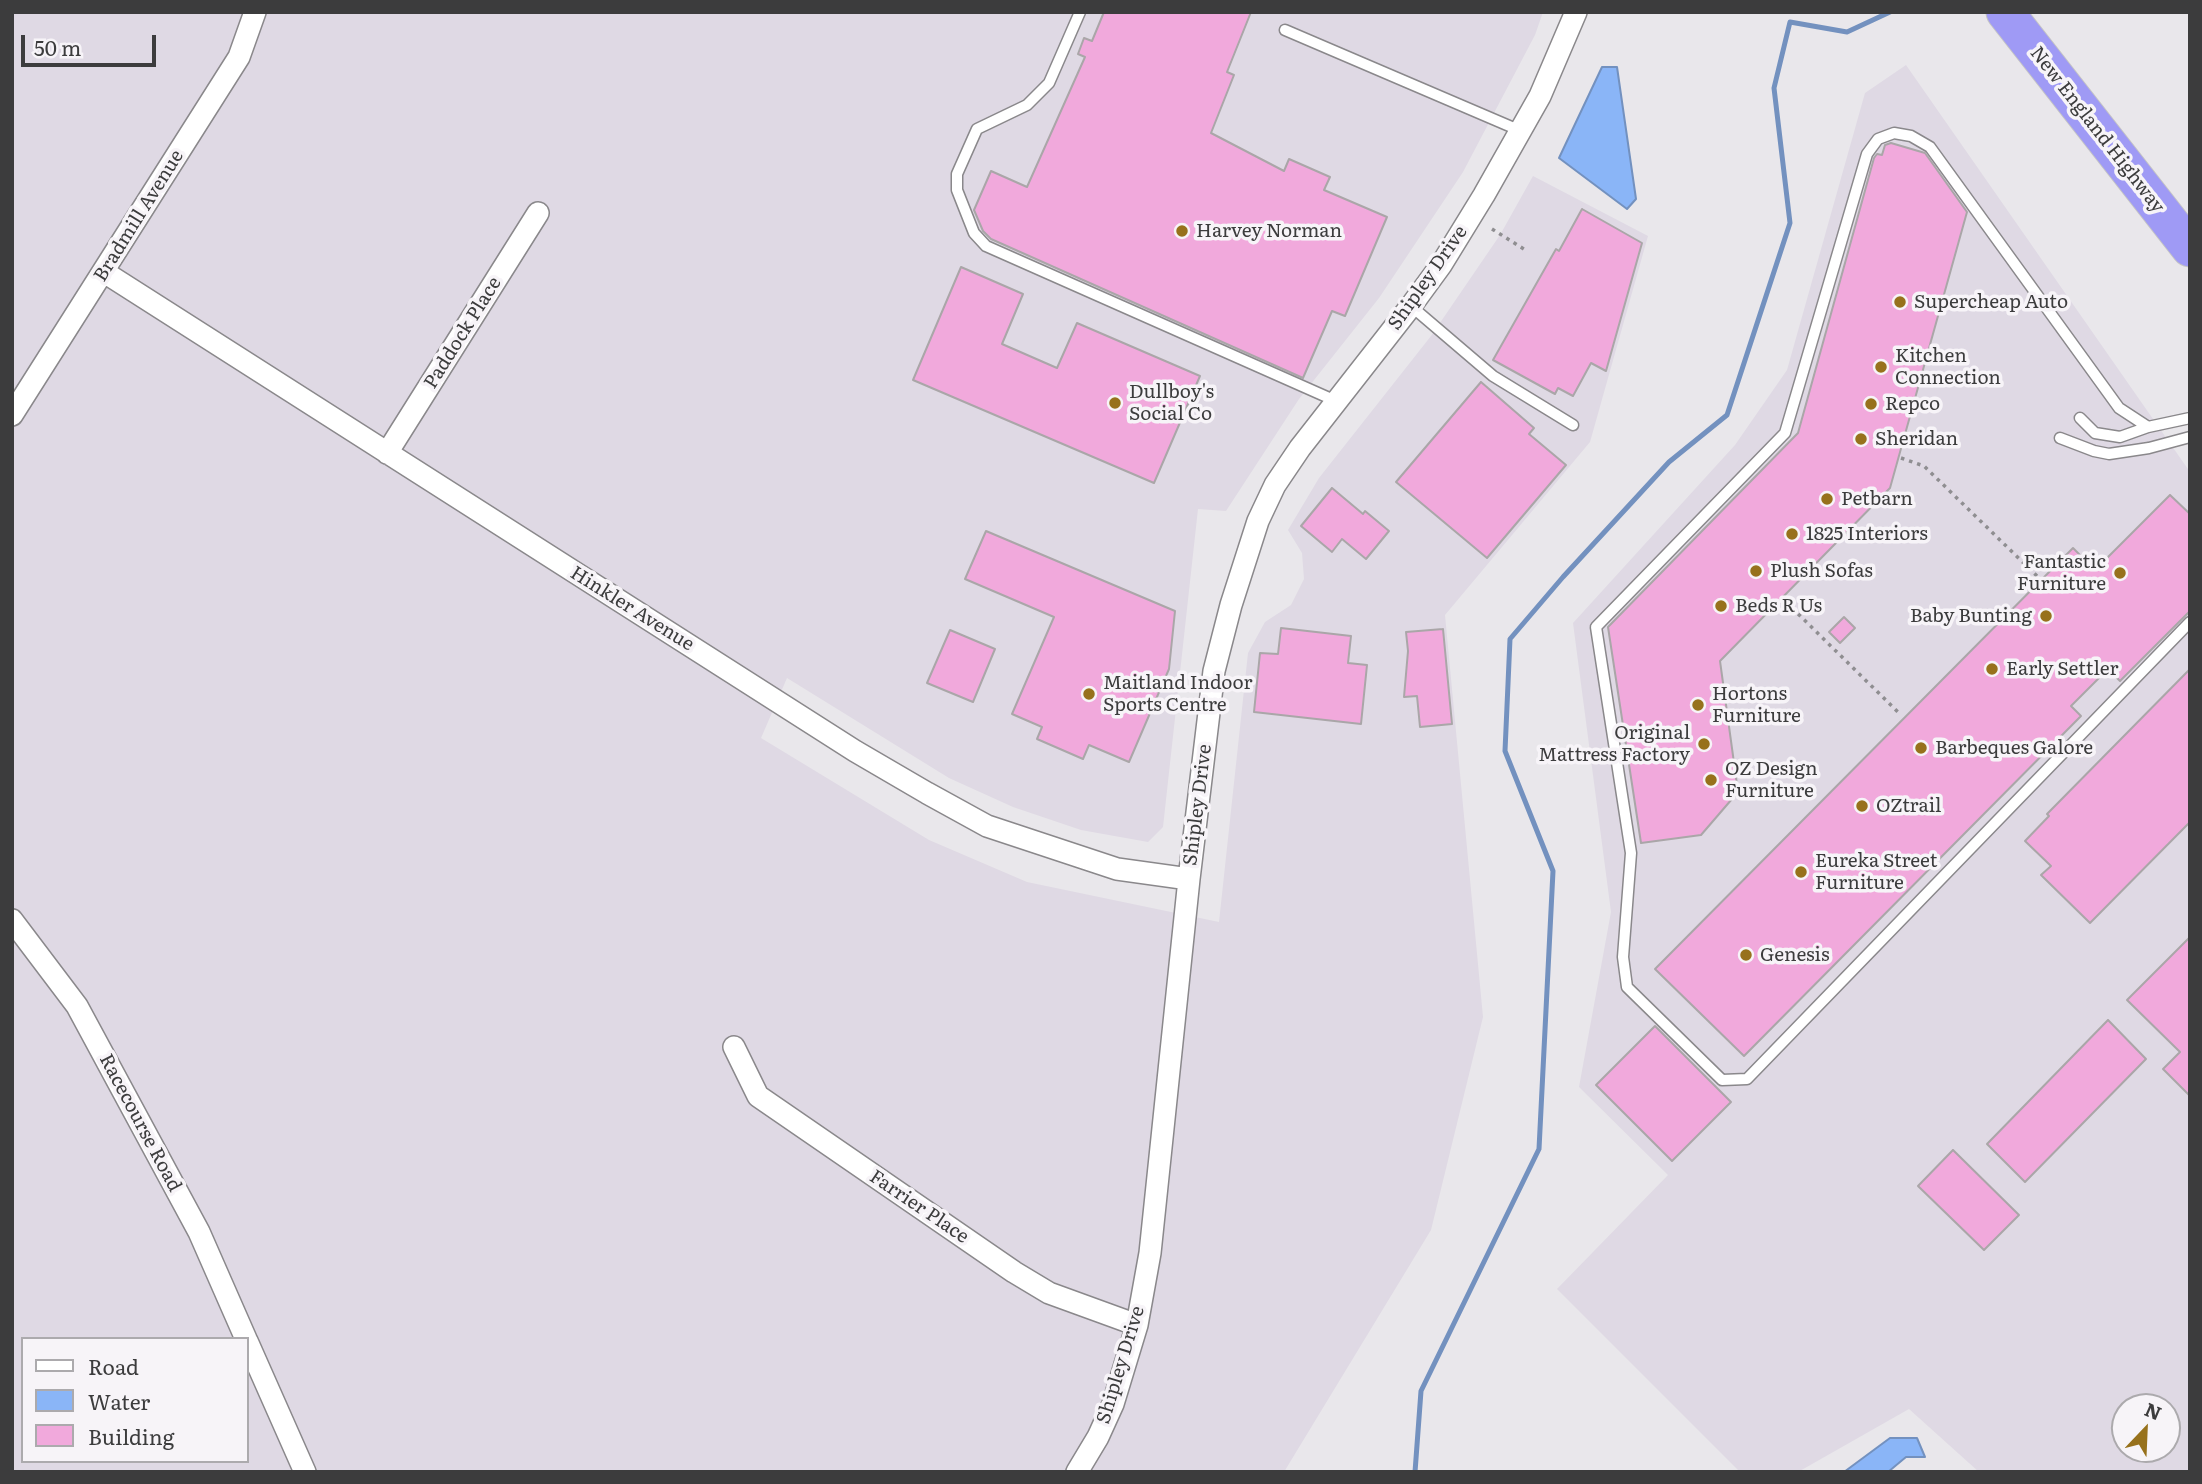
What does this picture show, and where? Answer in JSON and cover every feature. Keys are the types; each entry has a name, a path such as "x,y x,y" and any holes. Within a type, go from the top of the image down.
{"highway":[{"name":"New England Highway","path":"2005,12 2190,248"},
{"name":"New England Highway","path":"2034,12 2190,212"}],"street":[{"name":"Bradmill Avenue","path":"12,415 239,57 255,12"},
{"name":"Shipley Drive","path":"1077,1472 1098,1437 1113,1404 1138,1325 1150,1254 1189,879 1214,671 1231,605 1258,521 1275,485 1300,448 1441,265 1540,96 1576,12"},
{"name":"Paddock Place","path":"387,453 538,213"},
{"name":"Hinkler Avenue","path":"104,272 855,751 987,825 1117,869 1189,879"},
{"name":"Racecourse Road","path":"12,920 77,1006 199,1232 245,1337"},
{"name":"Farrier Place","path":"734,1047 758,1096 824,1142 1048,1293 1138,1325"},
{"name":"Racecourse Road","path":"248,1344 305,1472"}],"lane":[{"path":"1080,12 1049,83 1027,105 977,129 957,174 957,190 974,233 986,246 1336,401"},
{"path":"1285,30 1521,131"},
{"path":"2148,427 2119,408 1930,147 1911,136 1894,133 1878,139 1867,154 1785,433 1596,627 1631,853 1623,957 1627,987 1722,1080 1747,1079 2190,622"},
{"path":"1411,306 1493,376 1573,425"},
{"path":"2080,418 2095,433 2108,437 2129,436 2148,427 2190,418"},
{"path":"2060,438 2094,452 2109,454 2149,448 2190,437"}],"path":[{"path":"1492,229 1527,251"},
{"path":"1901,458 1924,466 2038,577"},
{"path":"1786,602 1901,715"}],"shaded area":[{"path":"12,12 1543,12 1535,35 1463,172 1379,298 1299,399 1226,511 1198,509 1163,827 1148,842 1081,830 1013,807 949,778 787,678 761,738 929,840 1027,882 1219,922 1248,653 1265,622 1291,605 1304,579 1302,553 1288,530 1319,478 1431,336 1500,235 1533,176 1648,236 1590,442 1445,615 1483,1017 1431,1230 1284,1472 12,1472"},
{"path":"1906,65 2190,472 2190,1472 1979,1472 1909,1409 1798,1472 1740,1472 1557,1289 1668,1175 1579,1087 1611,912 1573,623 1735,445 1787,370 1865,93"}],"water":[{"path":"1602,67 1617,67 1636,199 1627,209 1559,158"},
{"path":"1890,1438 1917,1438 1925,1457 1906,1457 1888,1472 1844,1472"}],"building":[{"name":"Harvey Norman","path":"1104,12 1251,12 1227,72 1234,75 1211,133 1284,171 1289,159 1330,177 1324,190 1387,217 1345,316 1332,311 1303,378 991,239 983,231 974,210 991,171 1027,187 1085,57 1078,54 1084,38 1092,41"},
{"path":"1891,143 1925,153 1967,212 1890,488 1720,661 1738,792 1701,835 1641,843 1608,627 1798,433 1874,158 1877,154 1882,155 1885,145"},
{"path":"1582,209 1642,243 1606,371 1591,363 1573,396 1558,388 1555,394 1493,360"},
{"path":"961,267 1023,294 1002,344 1057,368 1077,323 1200,376 1154,483 913,380"},
{"path":"1481,382 1534,428 1529,434 1566,465 1487,558 1396,482"},
{"path":"1332,488 1389,531 1366,559 1342,539 1332,552 1301,526"},
{"path":"2170,495 2190,514 2190,611 2120,681 2108,669 2071,706 2081,716 1744,1056 1655,969 2073,548 2095,570"},
{"path":"986,531 1175,611 1169,669 1129,762 1089,745 1083,759 1037,739 1042,727 1012,714 1054,617 965,579"},
{"path":"1844,617 1855,628 1840,643 1829,632"},
{"path":"1281,628 1351,636 1348,663 1367,665 1361,724 1254,712 1260,653 1278,654"},
{"path":"1443,629 1452,724 1420,727 1417,696 1404,697 1408,651 1406,632"},
{"path":"950,630 995,649 973,702 927,683"},
{"path":"2190,669 2190,822 2090,923 2041,875 2051,866 2025,841 2049,816 2047,814"},
{"path":"2190,937 2190,1096 2163,1069 2180,1052 2127,1000"},
{"path":"2108,1020 2146,1059 2025,1182 1987,1144"},
{"path":"1655,1026 1731,1102 1672,1161 1596,1085"},
{"path":"1953,1150 2019,1215 1984,1250 1918,1186"}],"waterway":[{"path":"1415,1472 1421,1391 1539,1149 1553,871 1505,751 1510,639 1669,462 1727,415 1790,223 1774,88 1790,22 1847,32 1890,12"}],"place":[{"name":"Harvey Norman","path":"1182,231"},
{"name":"Supercheap Auto","path":"1900,302"},
{"name":"Kitchen Connection","path":"1881,367"},
{"name":"Dullboy's Social Co","path":"1115,403"},
{"name":"Repco","path":"1871,404"},
{"name":"Sheridan","path":"1861,439"},
{"name":"Petbarn","path":"1827,499"},
{"name":"1825 Interiors","path":"1792,534"},
{"name":"Plush Sofas","path":"1756,571"},
{"name":"Fantastic Furniture","path":"2120,573"},
{"name":"Beds R Us","path":"1721,606"},
{"name":"Baby Bunting","path":"2046,616"},
{"name":"Early Settler","path":"1992,669"},
{"name":"Maitland Indoor Sports Centre","path":"1089,694"},
{"name":"Hortons Furniture","path":"1698,705"},
{"name":"Original Mattress Factory","path":"1704,744"},
{"name":"Barbeques Galore","path":"1921,748"},
{"name":"OZ Design Furniture","path":"1711,780"},
{"name":"OZtrail","path":"1862,806"},
{"name":"Eureka Street Furniture","path":"1801,872"},
{"name":"Genesis","path":"1746,955"}]}
